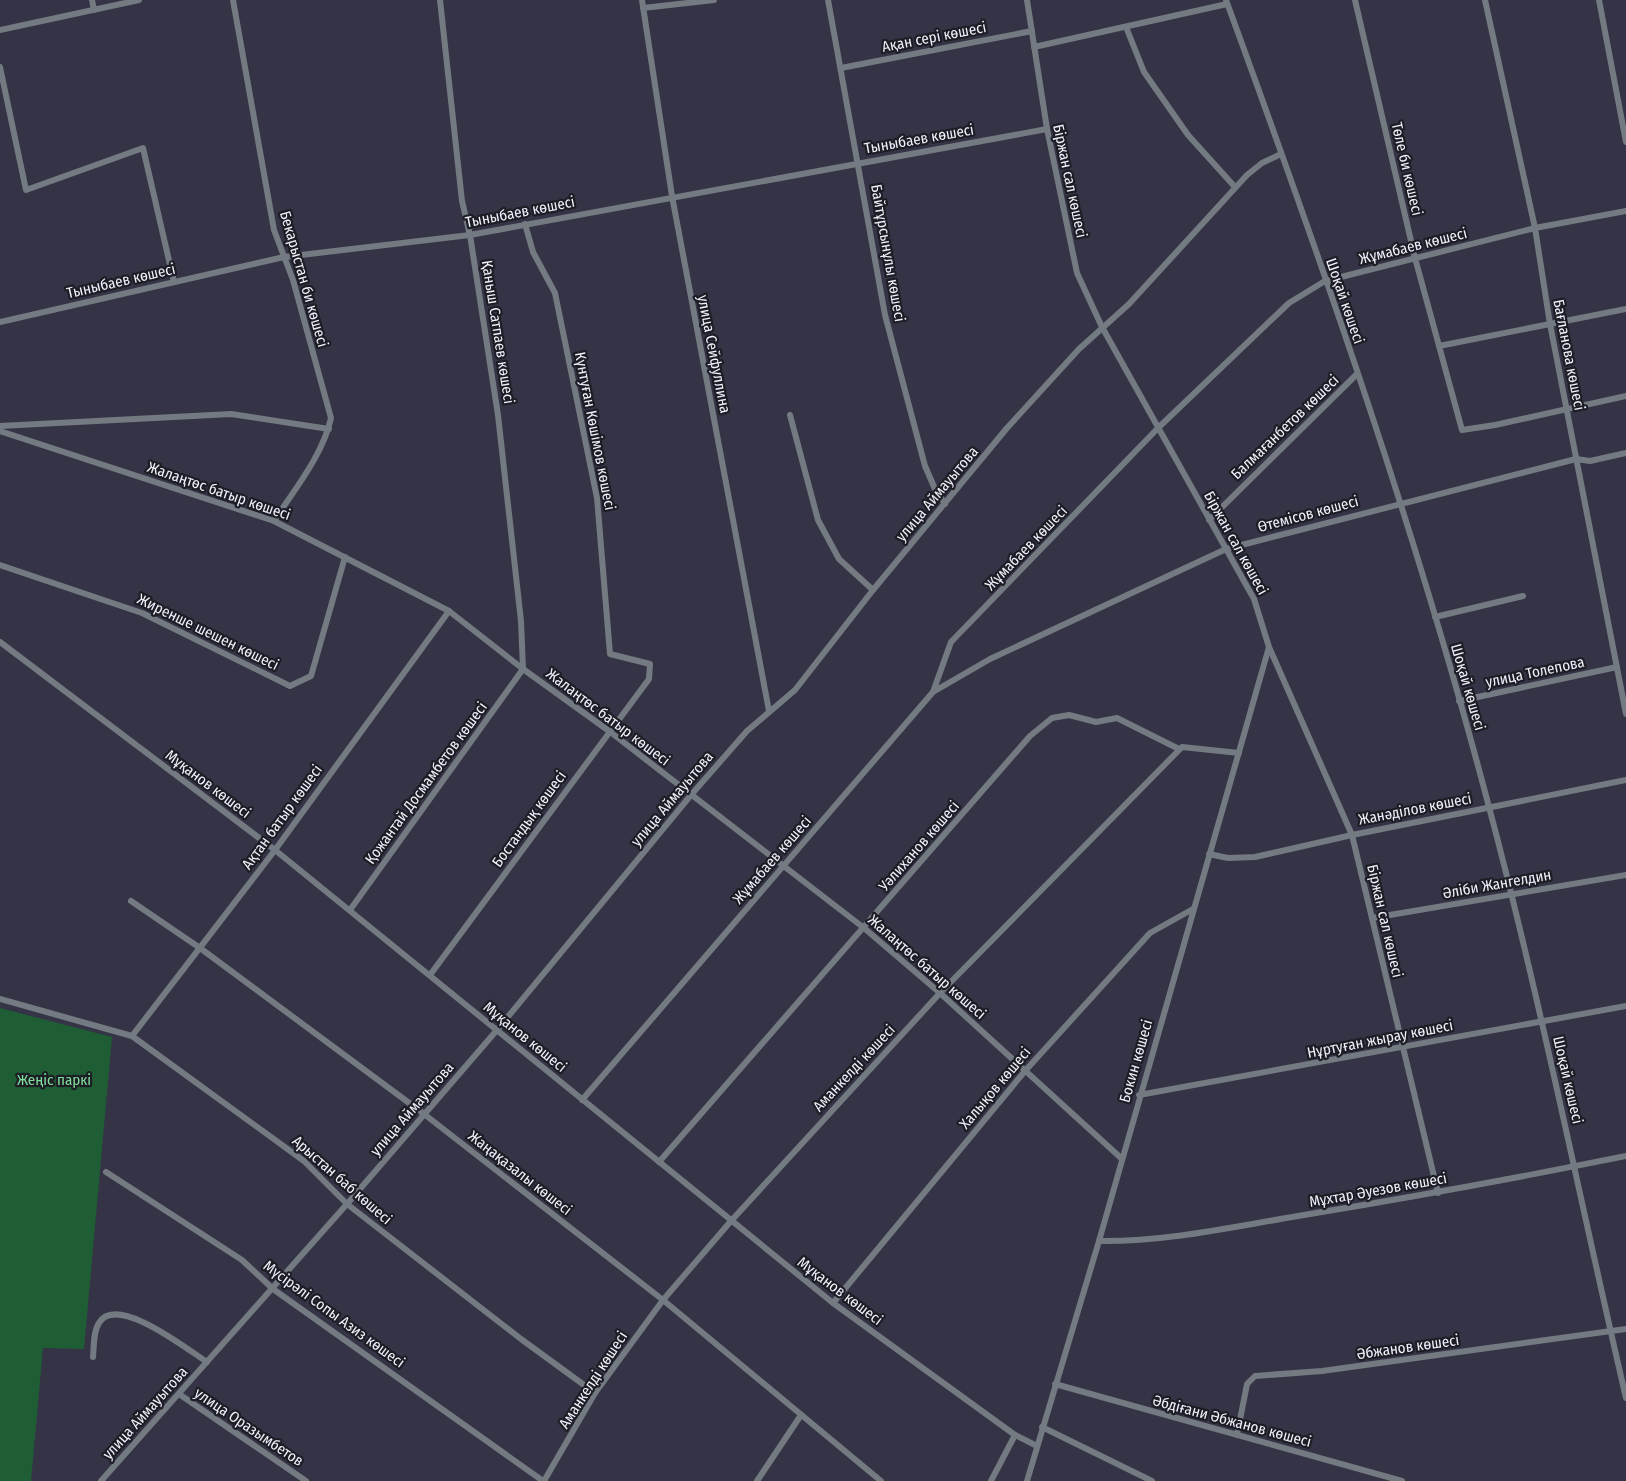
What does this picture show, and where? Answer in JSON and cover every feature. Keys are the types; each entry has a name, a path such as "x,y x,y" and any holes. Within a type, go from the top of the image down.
{"street":[{"path":"92,0 94,10"},
{"path":"0,30 139,0"},
{"name":"Бекарыстан би көшесі","path":"233,0 274,230 293,280 331,418 329,429"},
{"name":"Қаныш Сатпаев көшесі","path":"440,0 462,201 470,235 498,415 521,621 523,669"},
{"name":"улица Сейфуллина","path":"642,0 672,196 769,711"},
{"path":"643,8 714,0"},
{"name":"Байтұрсынұлы көшесі","path":"828,0 885,314 925,466 944,504"},
{"name":"Біржан сал көшесі","path":"1028,0 1046,129 1077,273 1102,327 1254,599 1270,647 1352,834 1438,1193"},
{"name":"Төле би көшесі","path":"1356,0 1415,258 1462,430 1495,426 1566,408"},
{"name":"Бағланова көшесі","path":"1485,0 1535,228 1550,324 1626,714"},
{"path":"1599,0 1626,142"},
{"path":"1034,47 1227,2"},
{"name":"Шоқай көшесі","path":"1227,2 1402,502 1435,617 1489,807 1575,1166 1626,1398"},
{"path":"1126,27 1144,72 1188,135 1235,187"},
{"name":"Ақан сері көшесі","path":"841,68 1032,31"},
{"path":"0,67 26,190 143,148 174,282"},
{"name":"Тыныбаев көшесі","path":"0,322 284,257 470,235 672,196 1046,129"},
{"name":"улица Аймауытова","path":"101,1481 347,1204 497,1030 691,794 747,731 794,690 873,590 1007,428 1079,348 1129,304 1235,187 1262,163 1281,154"},
{"name":"Жұмабаев көшесі","path":"582,1100 933,692 951,642 1158,428 1289,303 1325,281 1535,228 1626,211"},
{"name":"Күнтуған Көшімов көшесі","path":"525,224 533,252 554,293 597,498 610,654 650,664 649,679"},
{"path":"1439,346 1626,309"},
{"name":"Балмағанбетов көшесі","path":"1210,520 1357,374"},
{"path":"1566,408 1626,396"},
{"path":"0,426 231,414 329,429 274,521"},
{"path":"790,415 818,520 839,560 873,590"},
{"name":"Жалаңтөс батыр көшесі","path":"0,431 274,521 449,611 523,669 609,731 864,928 940,993 1121,1158"},
{"name":"Өтемісов көшесі","path":"933,692 990,659 1226,549 1402,502 1576,459 1590,461 1626,453"},
{"name":"Жиренше шешен көшесі","path":"0,565 142,613 290,686 311,676 345,557"},
{"path":"1435,617 1524,596"},
{"name":"Ақтан батыр көшесі","path":"132,1036 275,850 449,611"},
{"name":"Мұқанов көшесі","path":"0,642 275,850 730,1221 834,1303 1016,1436 1037,1446"},
{"name":"Бокин көшесі","path":"1026,1481 1098,1241 1270,647"},
{"name":"улица Толепова","path":"1459,701 1617,667"},
{"name":"Қожантай Досмамбетов көшесі","path":"350,910 523,669"},
{"name":"Бостандық көшесі","path":"430,976 649,679"},
{"name":"Уәлиханов көшесі","path":"658,1162 1030,736 1052,718 1069,715 1096,722 1117,718 1179,749"},
{"path":"1179,749 1182,746 1239,753"},
{"name":"Аманкелді көшесі","path":"544,1481 596,1393 663,1300 730,1221 940,993 1179,749"},
{"name":"Жанәділов көшесі","path":"1209,854 1228,858 1255,856 1352,834 1626,780"},
{"name":"Әліби Жангелдин","path":"1372,918 1626,875"},
{"name":"Жаңақазалы көшесі","path":"131,901 200,948 424,1114 663,1300 881,1481"},
{"name":"Халықов көшесі","path":"834,1303 1025,1071 1150,932 1193,909"},
{"name":"Арыстан баб көшесі","path":"0,1000 132,1036 304,1160 347,1204 521,1339 596,1393"},
{"name":"Нұртуған жырау көшесі","path":"1139,1096 1626,1006"},
{"name":"Мұхтар Әуезов көшесі","path":"1098,1241 1134,1242 1438,1193 1626,1156"},
{"name":"Мүсірәлі Сопы Азиз көшесі","path":"106,1172 242,1260 273,1288 544,1481"},
{"path":"93,1357 94,1339 98,1323 107,1314 118,1313 141,1320 207,1362"},
{"name":"Әбжанов көшесі","path":"1237,1435 1247,1384 1255,1376 1322,1371 1626,1329"},
{"name":"Әбдіғани Әбжанов көшесі","path":"1055,1384 1402,1481"},
{"name":"улица Оразымбетов","path":"179,1394 306,1481"},
{"path":"757,1481 801,1415"},
{"path":"1042,1427 1152,1481"},
{"path":"991,1481 1016,1436"}],"green space":[{"name":"Жеңіс паркі","path":"0,1008 112,1037 84,1349 43,1348 31,1481 0,1481"}]}
